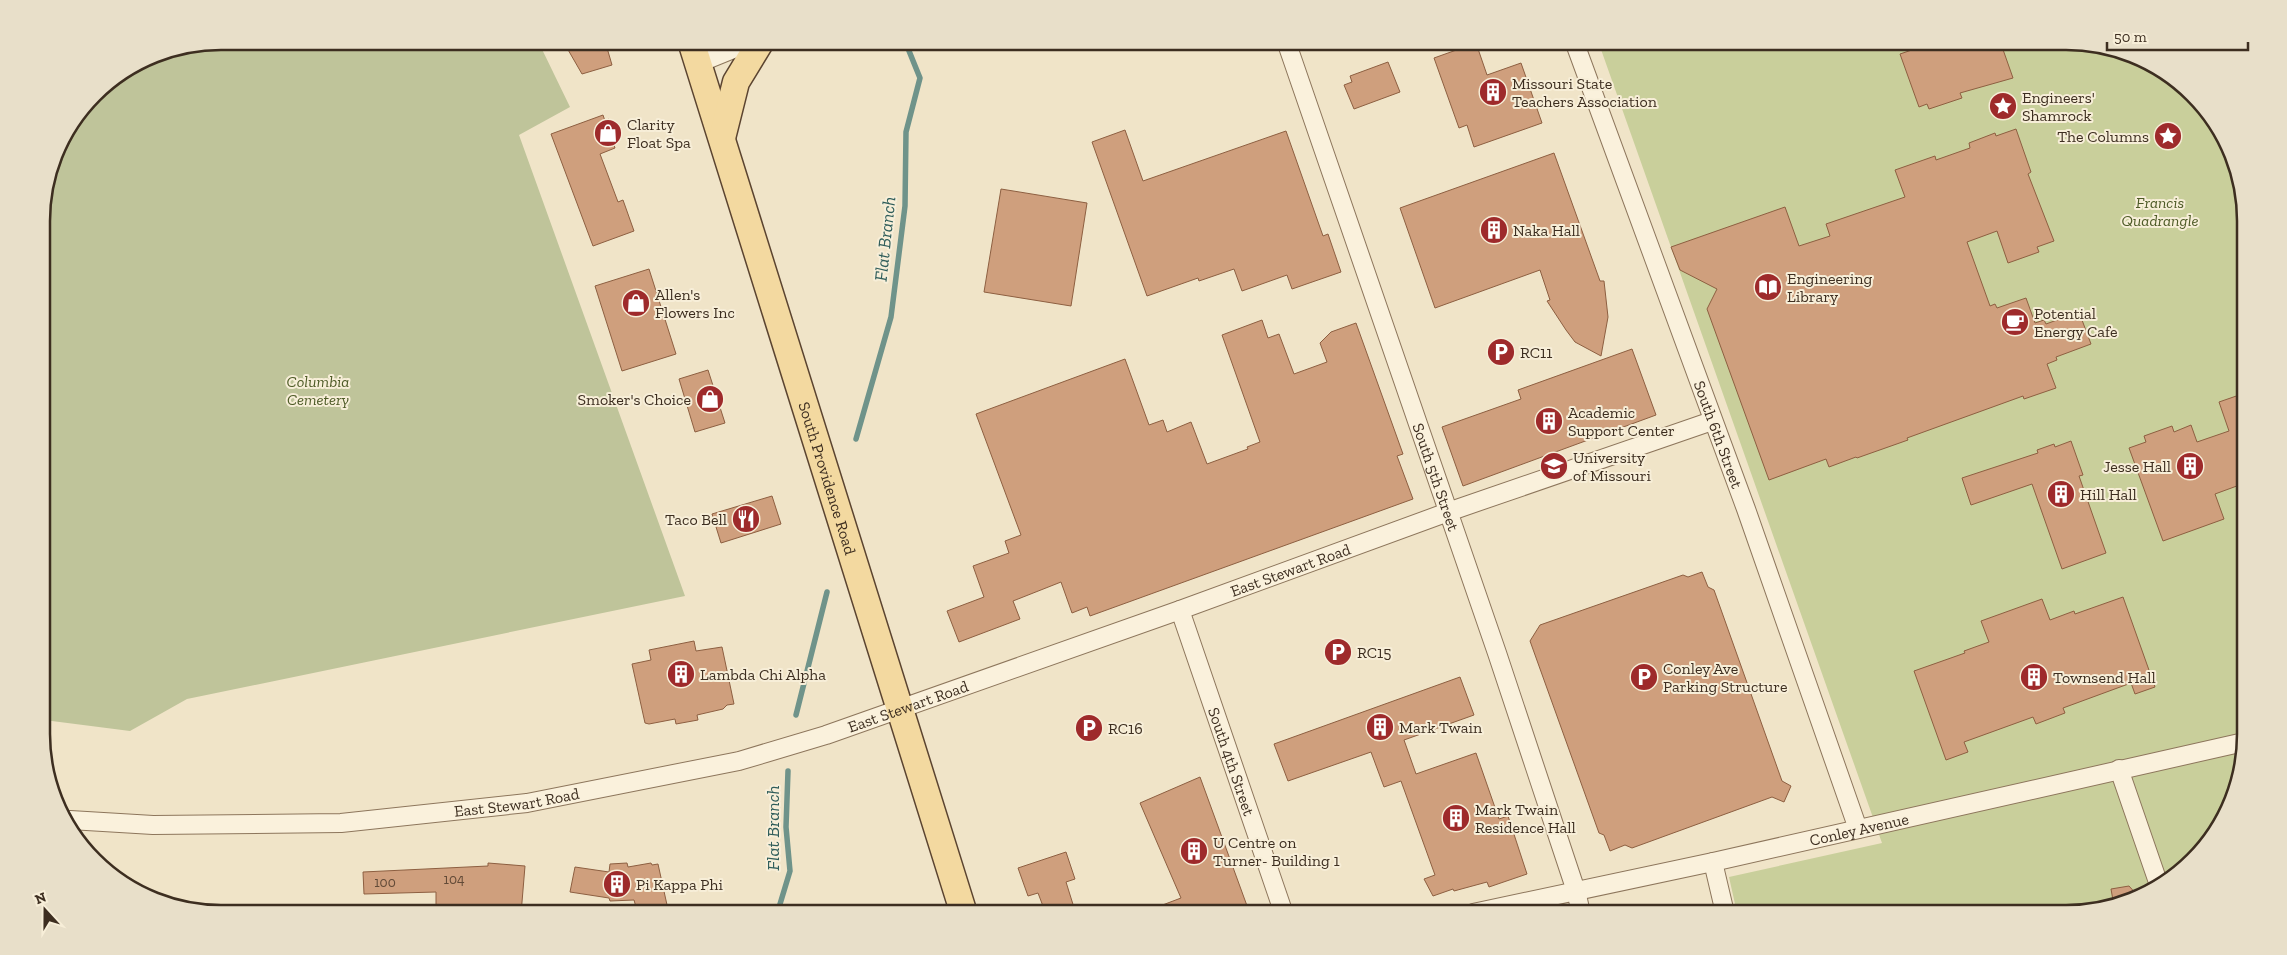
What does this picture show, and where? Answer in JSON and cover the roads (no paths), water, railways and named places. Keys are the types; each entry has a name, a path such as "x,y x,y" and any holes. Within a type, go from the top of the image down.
{"main road":[{"path":"722,138 736,82 756,50"},
{"name":"South Providence Road","path":"695,52 961,905"}],"street":[{"name":"South 5th Street","path":"1289,50 1448,512 1576,891 1579,905"},
{"name":"South 6th Street","path":"1577,50 1712,421 1746,509 1858,829"},
{"name":"East Stewart Road","path":"74,820 153,826 341,823 527,803 739,761 826,735 1180,610 1448,512 1712,421"},
{"name":"South 4th Street","path":"1180,610 1281,905"},
{"name":"Conley Avenue","path":"1513,905 1713,862 2237,744"},
{"path":"2119,769 2157,879"},
{"path":"1713,862 1724,905"}],"waterway":[{"name":"Flat Branch","path":"856,439 891,317 905,206 906,132 920,78 909,50"},
{"name":"Flat Branch","path":"796,715 827,592"},
{"name":"Flat Branch","path":"780,905 790,871 786,827 788,771"}],"place":[{"name":"Missouri State Teachers Association","path":"1493,92"},
{"name":"Engineers' Shamrock","path":"2003,106"},
{"name":"Clarity Float Spa","path":"608,133"},
{"name":"The Columns","path":"2168,136"},
{"name":"Naka Hall","path":"1494,230"},
{"name":"Engineering Library","path":"1768,287"},
{"name":"Allen's Flowers Inc","path":"636,303"},
{"name":"Potential Energy Cafe","path":"2015,322"},
{"name":"RC11","path":"1501,352"},
{"name":"Smoker's Choice","path":"710,399"},
{"name":"Academic Support Center","path":"1549,421"},
{"name":"University of Missouri","path":"1554,466"},
{"name":"Jesse Hall","path":"2190,466"},
{"name":"Hill Hall","path":"2061,494"},
{"name":"Taco Bell","path":"746,519"},
{"name":"RC15","path":"1338,652"},
{"name":"Lambda Chi Alpha","path":"681,674"},
{"name":"Conley Ave Parking Structure","path":"1644,677"},
{"name":"Townsend Hall","path":"2034,677"},
{"name":"Mark Twain","path":"1380,727"},
{"name":"RC16","path":"1089,728"},
{"name":"Mark Twain Residence Hall","path":"1456,818"},
{"name":"U Centre on Turner- Building 1","path":"1194,851"},
{"name":"Pi Kappa Phi","path":"617,884"}],"park label":[{"name":"Francis Quadrangle","path":"2160,211"},
{"name":"Columbia Cemetery","path":"318,390"}]}
